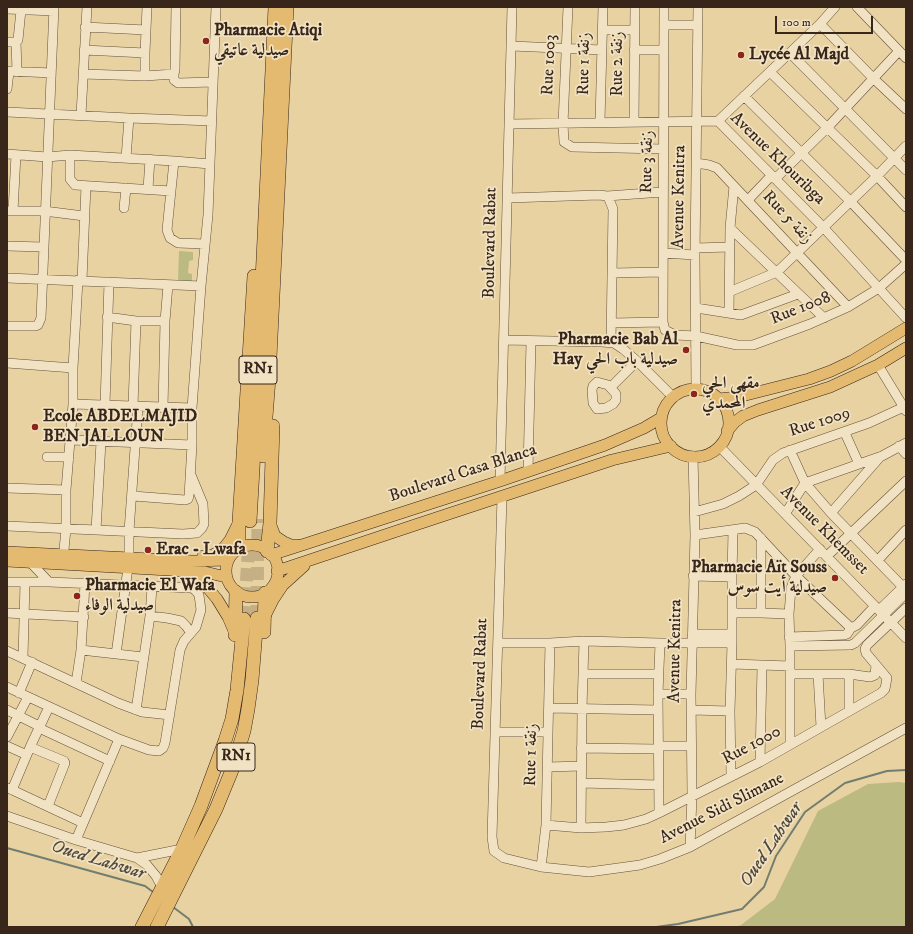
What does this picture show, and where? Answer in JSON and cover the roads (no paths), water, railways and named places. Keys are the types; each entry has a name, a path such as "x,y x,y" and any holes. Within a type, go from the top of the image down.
{"highway":[{"path":"239,549 254,521 278,307 279,230 271,221 275,7"},
{"path":"271,221 287,7"},
{"path":"269,553 254,521 245,433 252,297 258,230 260,224 271,221"},
{"path":"182,849 183,835 210,765 224,716 235,632 236,592"},
{"path":"159,924 193,857 202,849 234,785 257,698 255,618 265,593"},
{"name":"RN1","path":"145,921 182,849 212,779 230,723 255,618"}],"main road":[{"path":"719,399 738,397 809,379 831,371 852,361 906,328"},
{"path":"728,431 726,409 719,399 706,391 696,388 684,390 673,397 667,403 661,418 661,428 665,438 671,446 681,454 703,456 712,452 719,446 735,422 743,416 830,387 878,365 906,348"},
{"name":"Boulevard Casa Blanca","path":"269,553 300,545 500,481 605,445 644,428 661,418"},
{"name":"Boulevard Casa Blanca","path":"312,561 418,524 612,460 671,446"},
{"path":"190,566 198,557 216,553 223,549 230,540 254,521 284,542 290,545 300,545"},
{"path":"246,546 260,547 269,553 276,565 277,571 276,580 272,588 256,597 246,596 236,592 230,586 226,577 226,568 228,560 233,554 246,546"},
{"path":"7,552 63,559 190,566 228,560"},
{"path":"7,561 30,562 63,559"},
{"path":"277,571 312,561"},
{"path":"255,618 273,600 283,585 300,568 312,561"},
{"path":"190,566 226,577"},
{"path":"190,566 226,612 235,632"}],"street":[{"path":"82,115 87,7"},
{"path":"145,76 147,7"},
{"path":"176,7 174,80 178,83 213,82"},
{"path":"133,496 186,499 189,496 192,446 192,408 210,164 216,7"},
{"name":"Boulevard Rabat","path":"500,481 512,7"},
{"name":"Rue 1003","path":"568,7 563,141 572,147 663,149"},
{"name":"Rue 1 زنقة","path":"600,122 603,7"},
{"name":"Rue 2 زنقة","path":"634,122 635,7"},
{"name":"Rue 3 زنقة","path":"663,320 663,149 665,122 664,7"},
{"name":"Avenue Kenitra","path":"696,388 695,252 698,7"},
{"path":"718,121 836,7"},
{"path":"748,200 801,153 874,79 903,54 857,7"},
{"path":"7,326 38,325 40,318 54,9 9,9"},
{"path":"17,72 12,42 18,40 21,10"},
{"path":"820,24 906,109"},
{"path":"664,25 698,25"},
{"path":"86,26 146,30"},
{"path":"602,30 635,30"},
{"path":"512,46 602,50"},
{"path":"84,50 145,53"},
{"path":"634,50 664,50"},
{"path":"790,53 906,170"},
{"path":"7,89 8,72 51,73"},
{"path":"770,72 877,176 906,207"},
{"path":"83,74 145,76 174,74"},
{"path":"744,96 850,201 906,260"},
{"path":"7,112 212,121"},
{"path":"126,158 129,118"},
{"name":"Avenue Khouribga","path":"510,124 718,121 823,227 906,318"},
{"path":"729,292 777,272 895,159 906,146"},
{"path":"84,216 44,211 10,211 11,154 47,157 70,156 126,158 210,164"},
{"path":"70,156 71,181 75,184 171,191"},
{"path":"148,189 150,160"},
{"path":"174,161 167,230 170,238 178,243 205,244"},
{"name":"Rue 5 زنقة","path":"696,163 717,168 798,252 848,307"},
{"path":"63,559 66,529 66,490 73,404 73,368 86,186"},
{"path":"729,313 730,228 734,186"},
{"path":"124,208 126,188"},
{"path":"508,198 607,196 663,192"},
{"path":"607,196 613,209 611,342"},
{"path":"730,228 824,318"},
{"path":"7,246 43,248"},
{"path":"663,253 695,252 730,248"},
{"name":"Rue 1008","path":"696,336 737,345 753,345 824,318 848,307 879,288 906,264"},
{"path":"612,273 663,272"},
{"path":"7,278 201,286"},
{"path":"105,405 109,282"},
{"path":"163,408 165,321 168,285"},
{"path":"696,308 736,315 745,314 798,294"},
{"path":"107,317 136,321 165,321"},
{"path":"611,323 663,320 665,330 671,333 696,336"},
{"path":"116,654 126,586 129,531 133,496 136,321"},
{"path":"504,340 611,342 618,345 637,361 673,397"},
{"path":"528,471 531,341"},
{"path":"611,387 637,361"},
{"path":"7,363 73,368"},
{"path":"878,365 905,408"},
{"path":"73,404 192,408"},
{"name":"Rue 1009","path":"756,485 773,460 778,456 790,450 845,433 905,408"},
{"path":"845,433 859,464"},
{"path":"71,440 192,446"},
{"path":"96,530 101,442"},
{"path":"785,514 805,484 882,456 902,445 906,454"},
{"name":"Avenue Khemsset","path":"719,446 906,638"},
{"path":"790,450 805,484 851,534 905,588 880,610 851,628 847,634 790,641"},
{"name":"Avenue Kenitra","path":"690,847 692,796 691,694 695,536 693,456"},
{"path":"831,513 882,456"},
{"path":"47,457 69,458"},
{"path":"7,526 183,534 198,532 204,524 203,504 190,474"},
{"path":"827,556 906,481"},
{"path":"694,512 723,504 756,485"},
{"path":"7,488 66,490"},
{"name":"Boulevard Rabat","path":"494,851 492,837 502,497"},
{"path":"695,536 745,528 750,529 761,538 796,576 851,628"},
{"path":"731,776 730,711 732,664 733,530"},
{"path":"878,560 906,530"},
{"path":"761,538 761,613"},
{"path":"790,744 791,670 789,614 791,588 796,576 820,549"},
{"path":"30,562 49,582"},
{"path":"694,576 732,577"},
{"path":"7,582 49,582 192,588 196,591 200,598 201,610 199,619 191,633 184,640 180,650 165,743 163,748 159,751 149,750 120,739 7,688"},
{"path":"23,658 25,582"},
{"path":"76,684 84,617 85,584"},
{"path":"136,710 150,616 152,587"},
{"path":"891,623 906,608"},
{"path":"790,641 851,645 855,643 880,610"},
{"path":"7,613 84,617"},
{"path":"732,613 789,614"},
{"path":"150,616 181,621 191,633"},
{"name":"Rue 1000","path":"546,825 581,828 624,825 660,813 760,762 881,693 885,689 887,678 866,653 865,649 867,645 891,623"},
{"path":"498,643 550,643 584,641 660,643 693,639 732,638"},
{"path":"581,828 581,748 584,641"},
{"name":"Rue 1 زنقة","path":"541,867 546,825 550,643"},
{"path":"660,643 658,674 660,813"},
{"path":"81,650 143,657"},
{"path":"7,651 118,703 136,710 170,715"},
{"path":"19,693 32,662"},
{"path":"732,664 762,666 818,674 849,674 873,677 875,675 876,665"},
{"path":"760,762 762,666"},
{"path":"583,674 658,674"},
{"path":"818,674 821,728"},
{"path":"849,674 850,711"},
{"path":"658,694 691,694"},
{"path":"7,737 28,697"},
{"path":"48,707 10,788 83,823"},
{"path":"549,708 658,710"},
{"path":"7,710 39,727 110,760"},
{"path":"691,710 730,711"},
{"name":"Avenue Sidi Slimane","path":"494,851 511,861 541,867 589,872 640,866 690,847 906,728"},
{"path":"496,732 548,732"},
{"path":"76,840 120,739"},
{"path":"7,746 64,761 65,763 48,806"},
{"path":"581,748 691,746"},
{"path":"548,767 581,766"},
{"path":"581,783 659,785"},
{"path":"7,816 76,840 137,858 147,865 156,876 161,890"},
{"path":"137,858 182,849"}],"waterway":[{"name":"Oued Lahwar","path":"656,927 678,924 742,909 764,887 776,856 805,812 845,783 887,771 906,770"},
{"name":"Oued Lahwar","path":"7,848 145,886 153,892"},
{"name":"Oued Lahwar","path":"173,907 189,919 193,927"}],"tunnel":[{"path":"257,618 258,519"},
{"path":"244,619 249,541"}],"place":[{"name":"Pharmacie Atiqi صيدلية عاتيقي","path":"206,41"},
{"name":"Lycée Al Majd","path":"741,55"},
{"name":"Pharmacie Bab Al Hay صيدلية باب الحي","path":"686,350"},
{"name":"مقهى الحي المحمدي","path":"694,394"},
{"name":"Ecole ABDELMAJID BEN JALLOUN","path":"35,427"},
{"name":"Erac - Lwafa","path":"148,550"},
{"name":"Pharmacie Aït Souss صيدلية أيت سوس","path":"835,578"},
{"name":"Pharmacie El Wafa صيدلية الوفاء","path":"77,596"}]}
